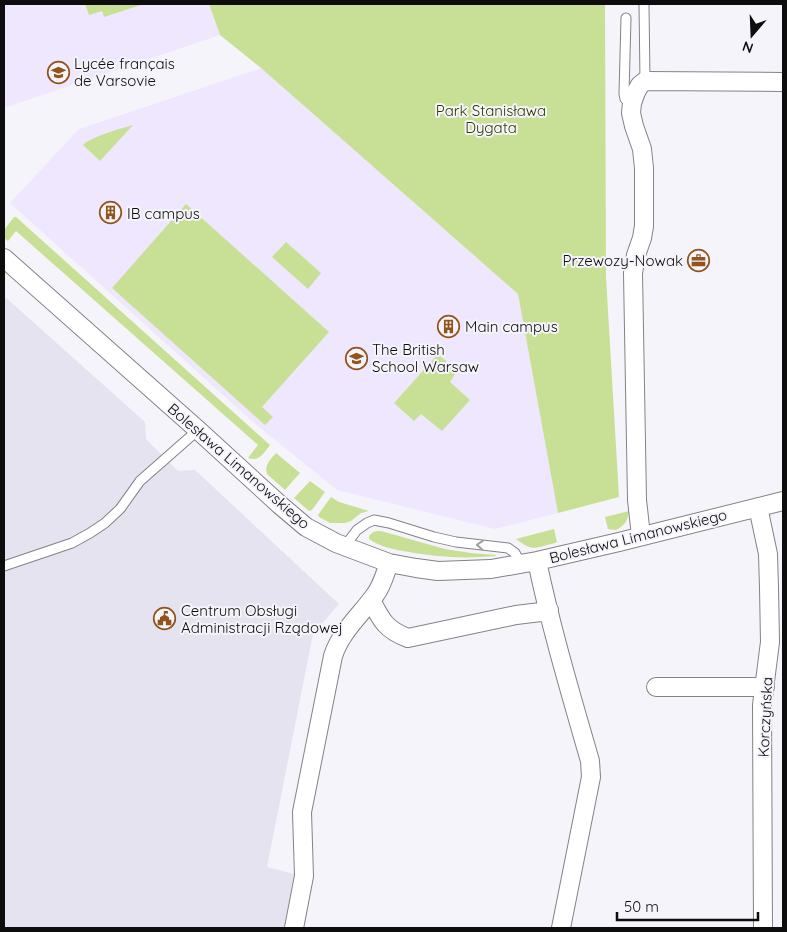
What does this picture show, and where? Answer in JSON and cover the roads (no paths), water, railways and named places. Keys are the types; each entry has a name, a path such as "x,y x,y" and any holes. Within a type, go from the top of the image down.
{"street":[{"path":"641,536 637,500 633,273 644,226 644,168 642,149 631,113 632,103 640,85 645,81 783,82"},
{"name":"Bolesława Limanowskiego","path":"4,258 306,527 336,543 389,563 438,571 491,569 641,536 783,501"},
{"name":"Korczyńska","path":"758,507 768,554 776,642 764,686 762,705 763,928"},
{"path":"529,562 549,610 591,768 561,928"},
{"path":"294,928 304,876 302,812 333,656 342,635 377,593 389,563"},
{"path":"371,600 384,623 400,635 408,638 516,615 549,610"},
{"path":"656,687 764,686"}],"lane":[{"path":"644,4 645,81"},
{"path":"626,18 624,94 625,99 632,103"},
{"path":"4,566 72,543 105,523 120,509 140,481 198,430"},
{"path":"344,546 357,530 374,520 456,542 508,548 529,562"}],"place":[{"name":"Lycée français de Varsovie","path":"58,72"},
{"name":"IB campus","path":"111,213"},
{"name":"Przewozy-Nowak","path":"699,260"},
{"name":"Main campus","path":"449,326"},
{"name":"The British School Warsaw","path":"356,358"},
{"name":"Centrum Obsługi Administracji Rządowej","path":"165,619"}],"park label":[{"name":"Park Stanisława Dygata","path":"491,118"}]}
